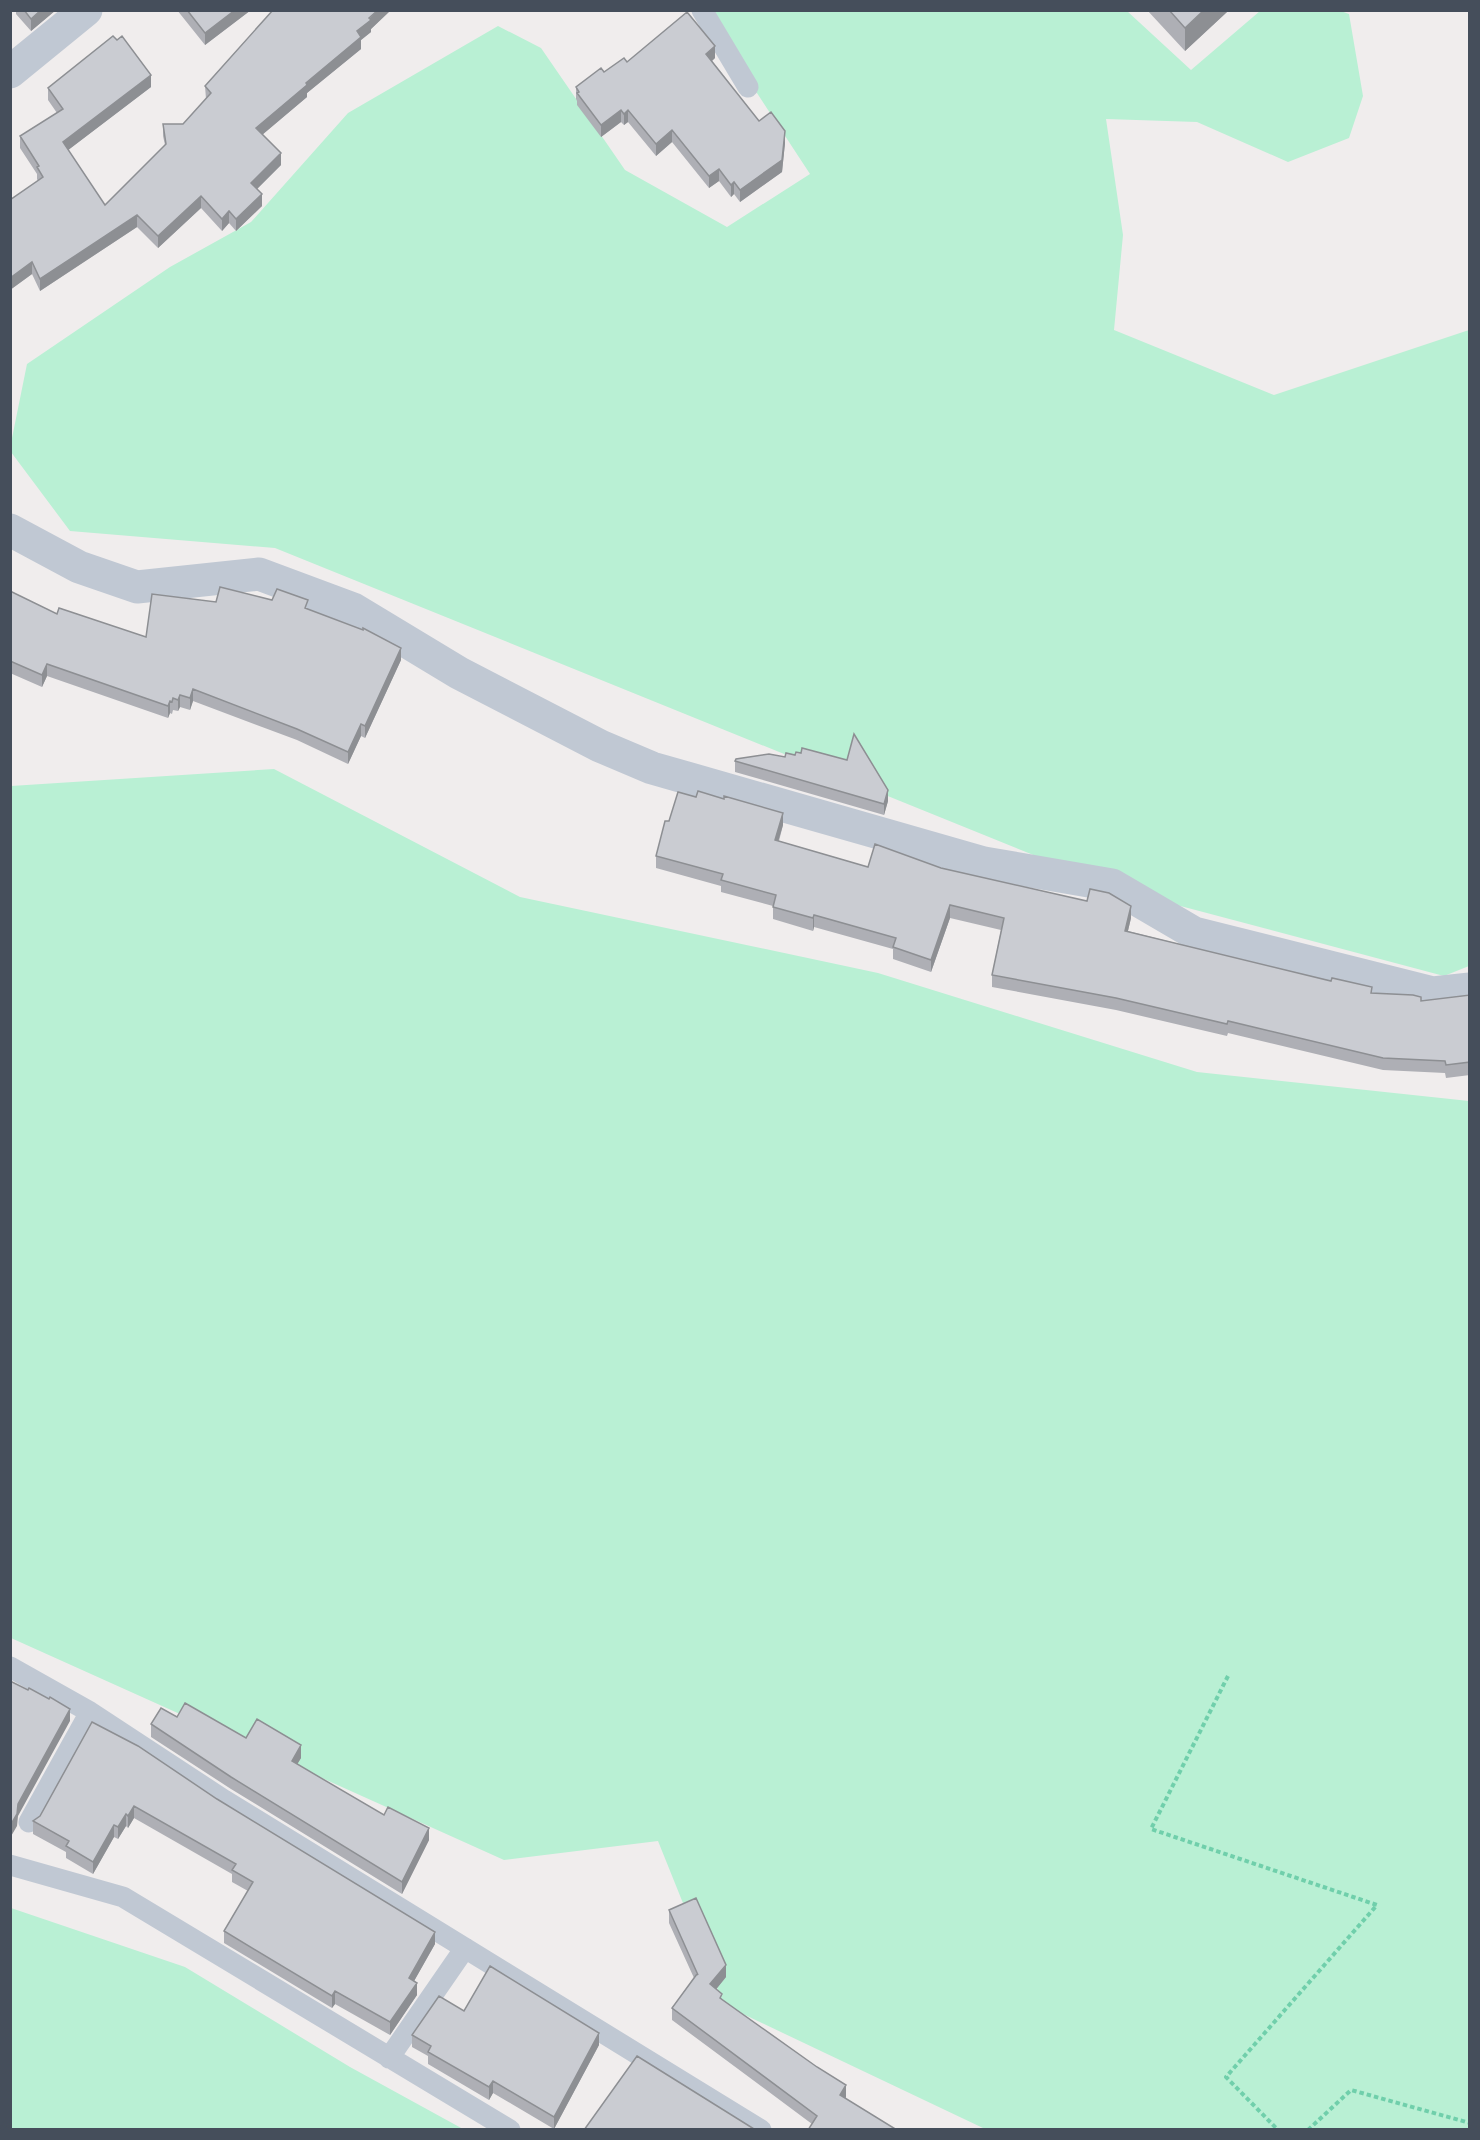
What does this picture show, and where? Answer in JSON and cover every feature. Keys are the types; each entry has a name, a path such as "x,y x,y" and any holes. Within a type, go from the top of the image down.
{"street":[{"path":"10,72 86,10"},
{"path":"10,530 79,567 137,587 259,574 353,609 459,673 600,746 652,768 984,863 1112,885 1194,933 1433,993 1470,989"}],"lane":[{"path":"702,10 748,87"},
{"path":"10,1667 90,1712 224,1800 761,2130"},
{"path":"29,1822 90,1712"},
{"path":"10,1865 123,1897 510,2130"},
{"path":"389,2058 465,1948"}],"path":[{"path":"1228,1676 1151,1829 1377,1905 1226,2077 1278,2130"},
{"path":"1308,2130 1351,2090 1470,2123"}],"green space":[{"path":"1338,10 1349,14 1363,96 1349,138 1288,162 1197,122 1106,119 1123,235 1114,330 1274,395 1469,330 1469,966 1444,976 1120,890 275,548 70,531 11,452 27,364 170,267 251,222 348,113 498,26 541,48 625,170 727,227 810,174 713,26 712,11 1127,11 1191,70 1260,11"},
{"path":"274,769 520,897 878,973 1197,1072 1469,1101 1469,2129 997,2130 983,2128 724,2005 658,1841 504,1860 11,1638 11,786"},
{"path":"11,1908 185,1967 350,2067 463,2129 11,2129"}],"building":[{"path":"24,10 41,10 31,19"},
{"path":"187,10 235,10 205,33"},
{"path":"273,10 378,10 369,18 371,20 357,31 361,37 256,128 281,153 251,183 262,194 236,219 229,211 222,219 201,196 158,236 137,215 40,279 32,262 10,278 10,200 43,177 37,167 39,166 20,136 63,109 48,88 113,36 117,40 122,36 151,75 63,142 105,205 166,144 163,124 183,124 211,93 205,86"},
{"path":"1169,10 1204,10 1185,28"},
{"path":"687,12 715,46 706,54 759,121 771,112 785,131 782,160 740,190 734,182 731,185 719,169 709,176 672,130 656,144 628,110 624,114 621,110 601,125 577,93 579,92 576,87 601,68 604,72 624,58 627,62"},
{"path":"220,587 272,600 277,589 308,600 305,608 363,630 363,628 401,648 365,726 361,724 348,752 297,729 193,689 190,698 180,695 178,700 173,698 168,706 47,664 42,675 10,661 10,591 57,614 59,608 146,637 152,594 216,602"},
{"path":"854,734 888,790 884,804 735,761 769,754 785,757 786,753 795,755 796,752 801,753 802,748 847,760"},
{"path":"698,791 783,813 775,840 868,867 875,844 941,868 1087,901 1090,889 1109,893 1131,906 1125,931 1331,981 1332,978 1372,987 1371,993 1413,995 1421,997 1421,1001 1470,995 1470,1062 1446,1065 1445,1061 1383,1058 1228,1021 1227,1024 1116,998 992,975 1004,918 950,905 931,960 893,947 896,938 814,915 813,918 773,907 776,895 721,880 723,874 656,856 665,821 669,821 678,792 696,797"},
{"path":"10,1681 49,1699 50,1697 70,1709 18,1804 17,1814 10,1826"},
{"path":"185,1703 246,1738 257,1719 301,1745 292,1761 384,1815 388,1807 429,1828 402,1882 231,1777 151,1724 161,1708 177,1717"},
{"path":"92,1722 138,1746 217,1799 435,1932 409,1978 417,1983 390,2022 335,1991 332,1996 224,1931 253,1882 232,1870 236,1864 134,1806 118,1827 114,1825 93,1862 66,1846 69,1841 33,1821 40,1816"},
{"path":"696,1898 726,1965 710,1984 722,1994 720,1998 846,2085 840,2095 897,2130 808,2130 817,2116 672,2008 698,1975 669,1910"},
{"path":"490,1966 599,2033 554,2117 493,2081 489,2087 428,2052 431,2046 412,2035 439,1996 464,2011"},
{"path":"637,2056 754,2129 757,2130 584,2130"}]}
